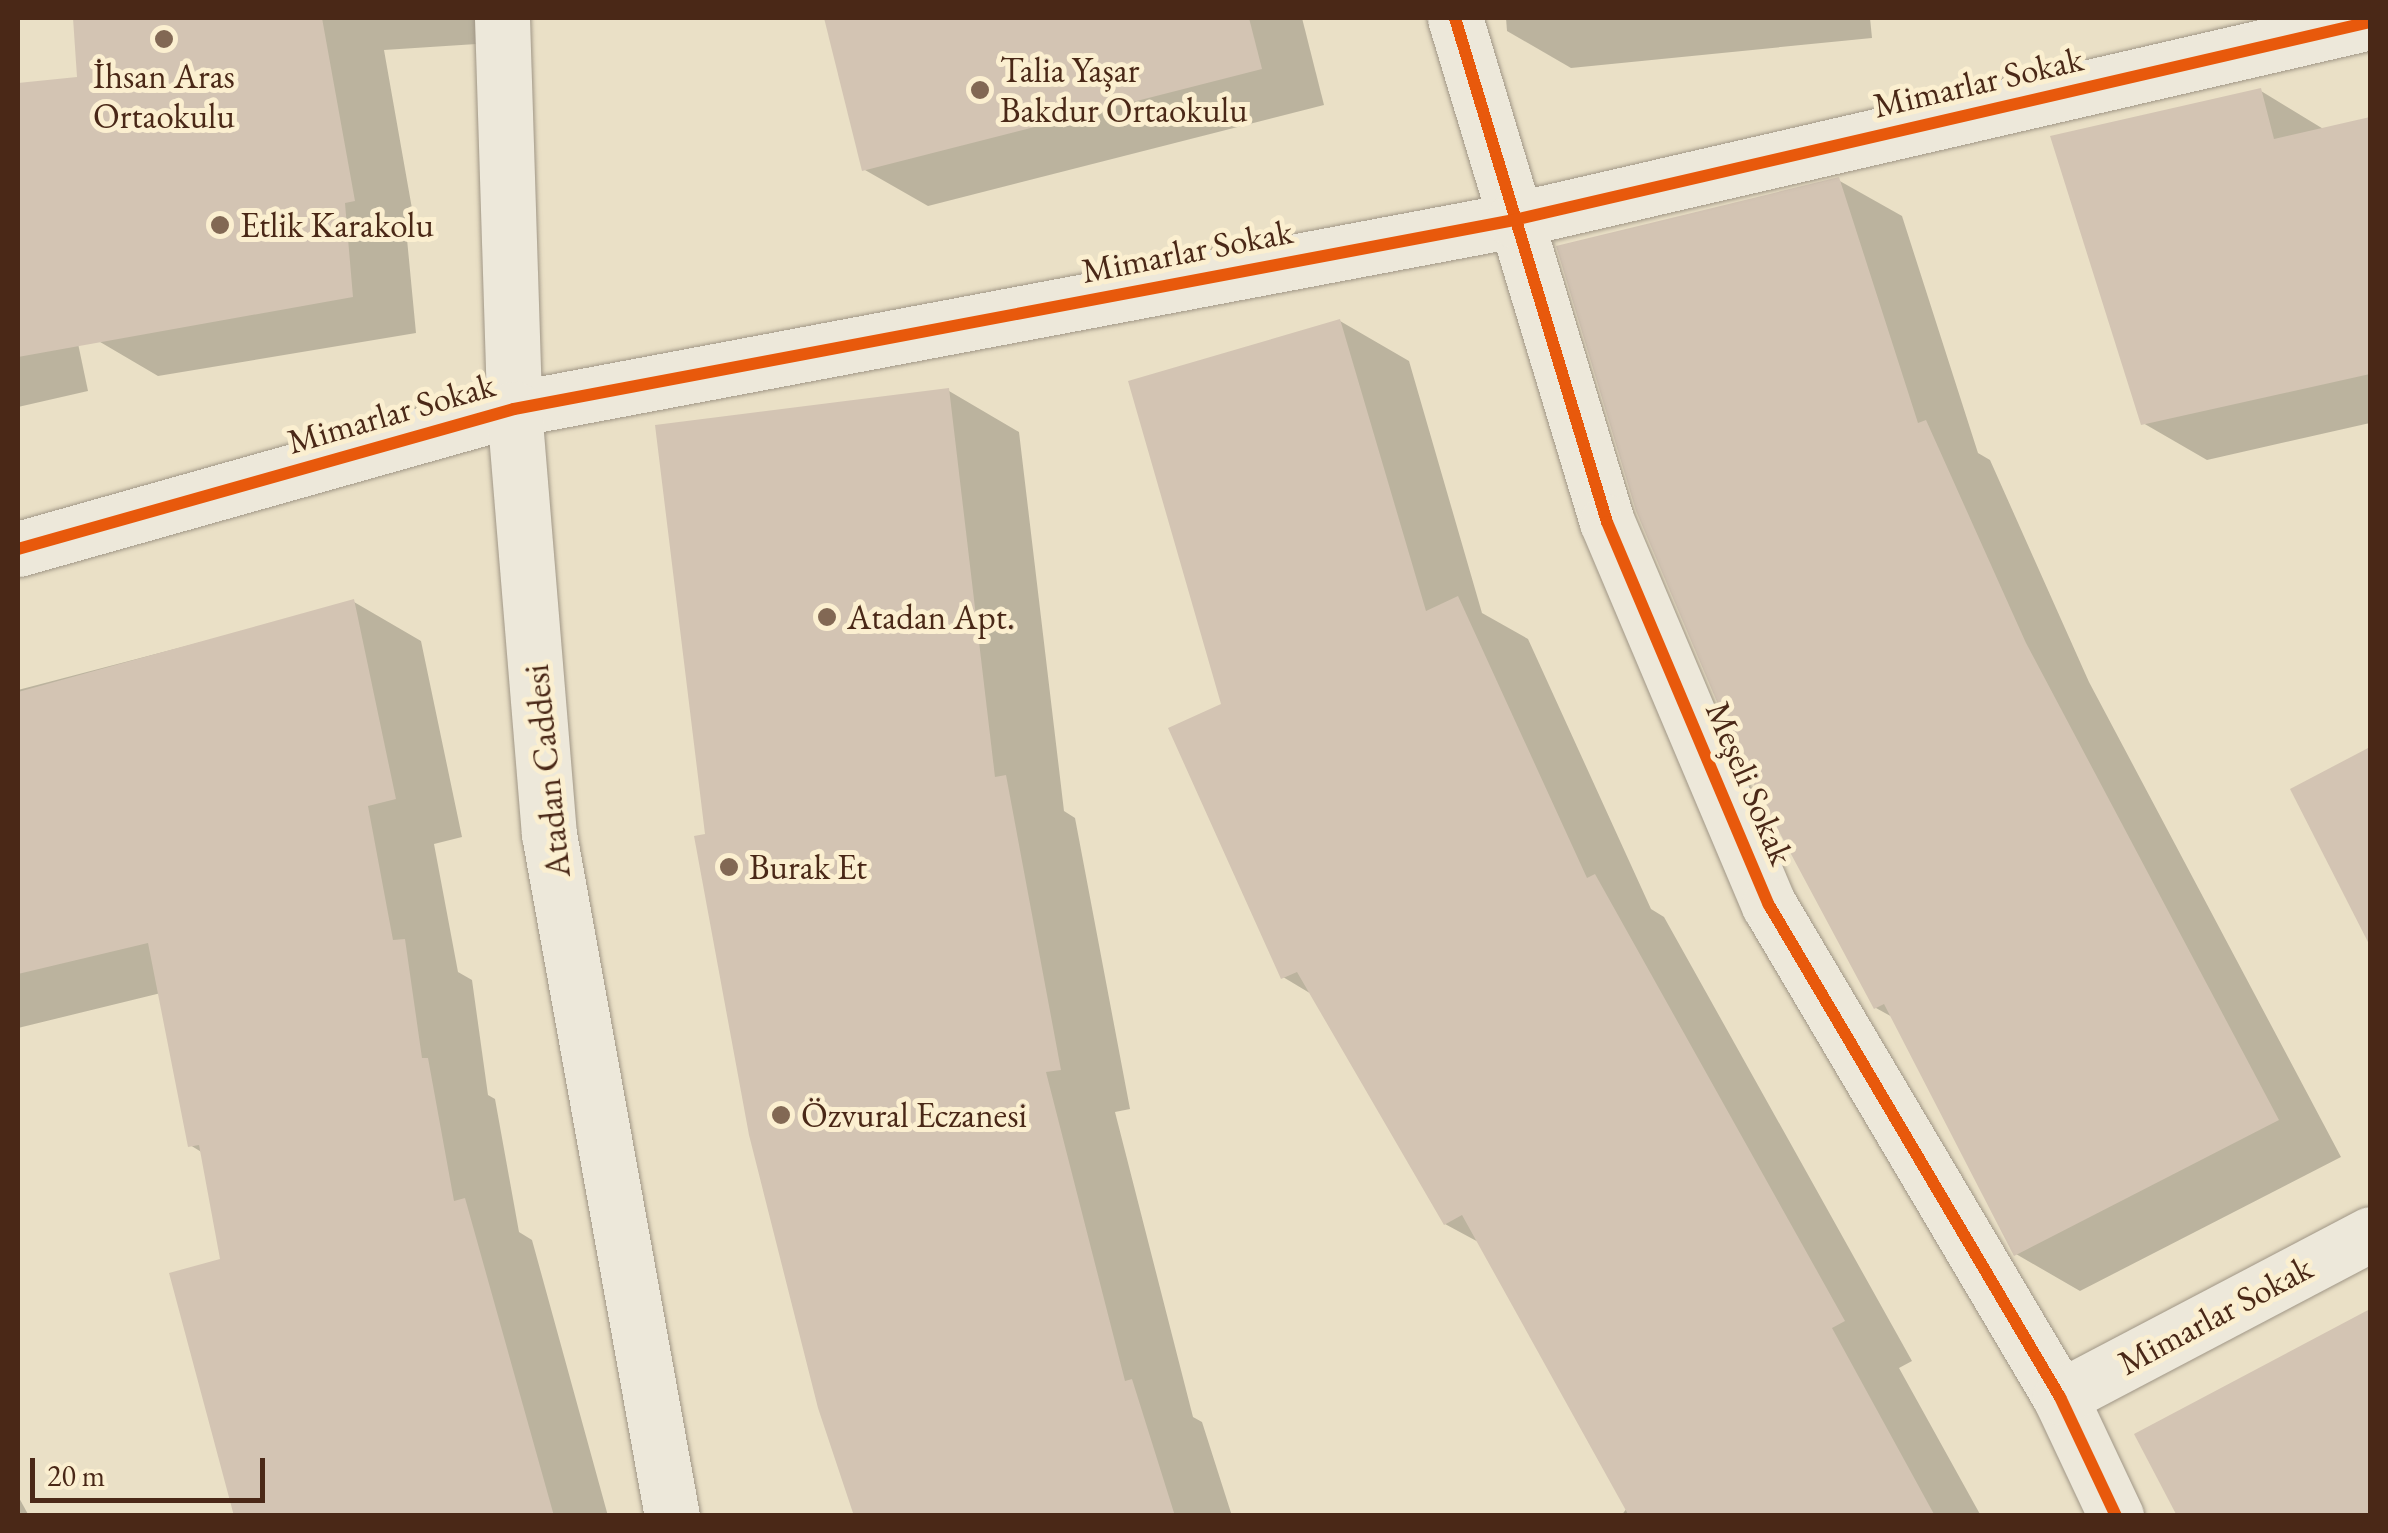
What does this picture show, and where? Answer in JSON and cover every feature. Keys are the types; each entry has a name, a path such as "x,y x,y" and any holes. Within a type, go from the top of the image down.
{"street":[{"name":"Atadan Caddesi","path":"502,18 514,409 549,834 672,1516"},
{"name":"Meşeli Sokak","path":"1455,18 1607,522 1769,905 2060,1397 2116,1516"},
{"name":"Mimarlar Sokak","path":"18,549 514,409 1514,220 2370,22"},
{"name":"Mimarlar Sokak","path":"2060,1397 2370,1234"}],"building":[{"path":"73,18 322,18 355,201 345,203 353,297 18,357 18,83 77,77"},
{"path":"824,18 1249,18 1262,69 862,171"},
{"path":"2261,88 2274,139 2370,117 2370,374 2141,425 2050,136"},
{"path":"1839,177 1918,423 1926,420 2026,643 2279,1120 2014,1256 1884,1004 1874,1009 1745,768 1636,511 1556,246"},
{"path":"1340,319 1426,611 1458,596 1587,878 1595,874 1845,1321 1832,1328 1935,1516 1629,1516 1462,1215 1444,1225 1297,972 1281,979 1168,728 1221,704 1128,381"},
{"path":"949,388 995,777 1006,775 1061,1070 1046,1072 1125,1381 1132,1379 1175,1516 854,1516 818,1408 749,1135 694,836 705,834 655,425"},
{"path":"354,599 396,799 368,806 393,940 405,939 422,1058 428,1058 454,1201 465,1198 554,1516 234,1516 169,1273 220,1259 199,1145 188,1147 148,943 18,974 18,692"},
{"path":"2370,747 2370,946 2290,789"},
{"path":"2370,1309 2370,1516 2177,1516 2134,1434"}],"cycle path":[{"path":"1455,18 1607,522 1769,905 2060,1397 2116,1516"},
{"path":"18,549 514,409 1514,220 2370,22"}],"place":[{"name":"İhsan Aras Ortaokulu","path":"164,39"},
{"name":"Talia Yaşar Bakdur Ortaokulu","path":"980,90"},
{"name":"Etlik Karakolu","path":"220,225"},
{"name":"Atadan Apt.","path":"827,617"},
{"name":"Burak Et","path":"729,867"},
{"name":"Özvural Eczanesi","path":"781,1115"}]}
